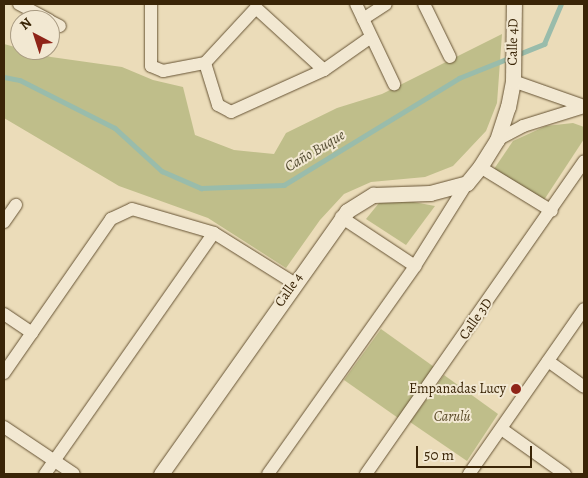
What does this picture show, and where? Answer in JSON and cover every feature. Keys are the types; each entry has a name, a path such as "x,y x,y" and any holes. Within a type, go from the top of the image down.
{"street":[{"path":"19,4 30,10"},
{"path":"151,4 151,66 163,71 205,63 256,6 324,70"},
{"path":"356,4 394,84"},
{"path":"363,19 386,4"},
{"path":"424,4 450,58"},
{"name":"Calle 4D","path":"513,76 514,4"},
{"path":"205,63 218,105 231,112 324,70 371,37"},
{"path":"268,474 415,266 467,183 480,167 497,140 513,76 584,107"},
{"path":"497,140 523,126 584,107"},
{"name":"Calle 3D","path":"366,474 552,211 584,161"},
{"path":"480,167 552,211"},
{"name":"Calle 4","path":"161,474 341,217 374,195 430,193 467,183"},
{"path":"4,222 16,205"},
{"path":"4,373 111,219 132,209 214,233 294,283"},
{"path":"341,217 415,266"},
{"path":"45,474 214,233"},
{"path":"469,474 503,430 584,309"},
{"path":"4,314 32,333"},
{"path":"548,361 584,387"},
{"path":"4,427 74,474"},
{"path":"503,430 564,474"}],"green space":[{"path":"502,34 497,103 486,131 453,166 425,177 371,182 344,194 320,220 286,268 208,218 119,186 4,118 4,44 10,46 10,60 60,60 60,58 122,67 153,80 183,87 195,135 234,150 274,154 286,133 337,108 382,94"},
{"path":"573,123 584,127 584,139 544,200 494,169 513,141 546,126"},
{"path":"408,201 435,206 406,245 366,219 379,203"},
{"name":"Carulú","path":"381,329 437,369 401,420 344,380"},
{"name":"Carulú","path":"444,375 498,414 467,461 410,422"}],"waterway":[{"name":"Caño Buque","path":"4,77 20,80 115,128 162,171 201,188 284,185 459,78 544,44 561,4"}],"place":[{"name":"Empanadas Lucy","path":"516,389"}]}
